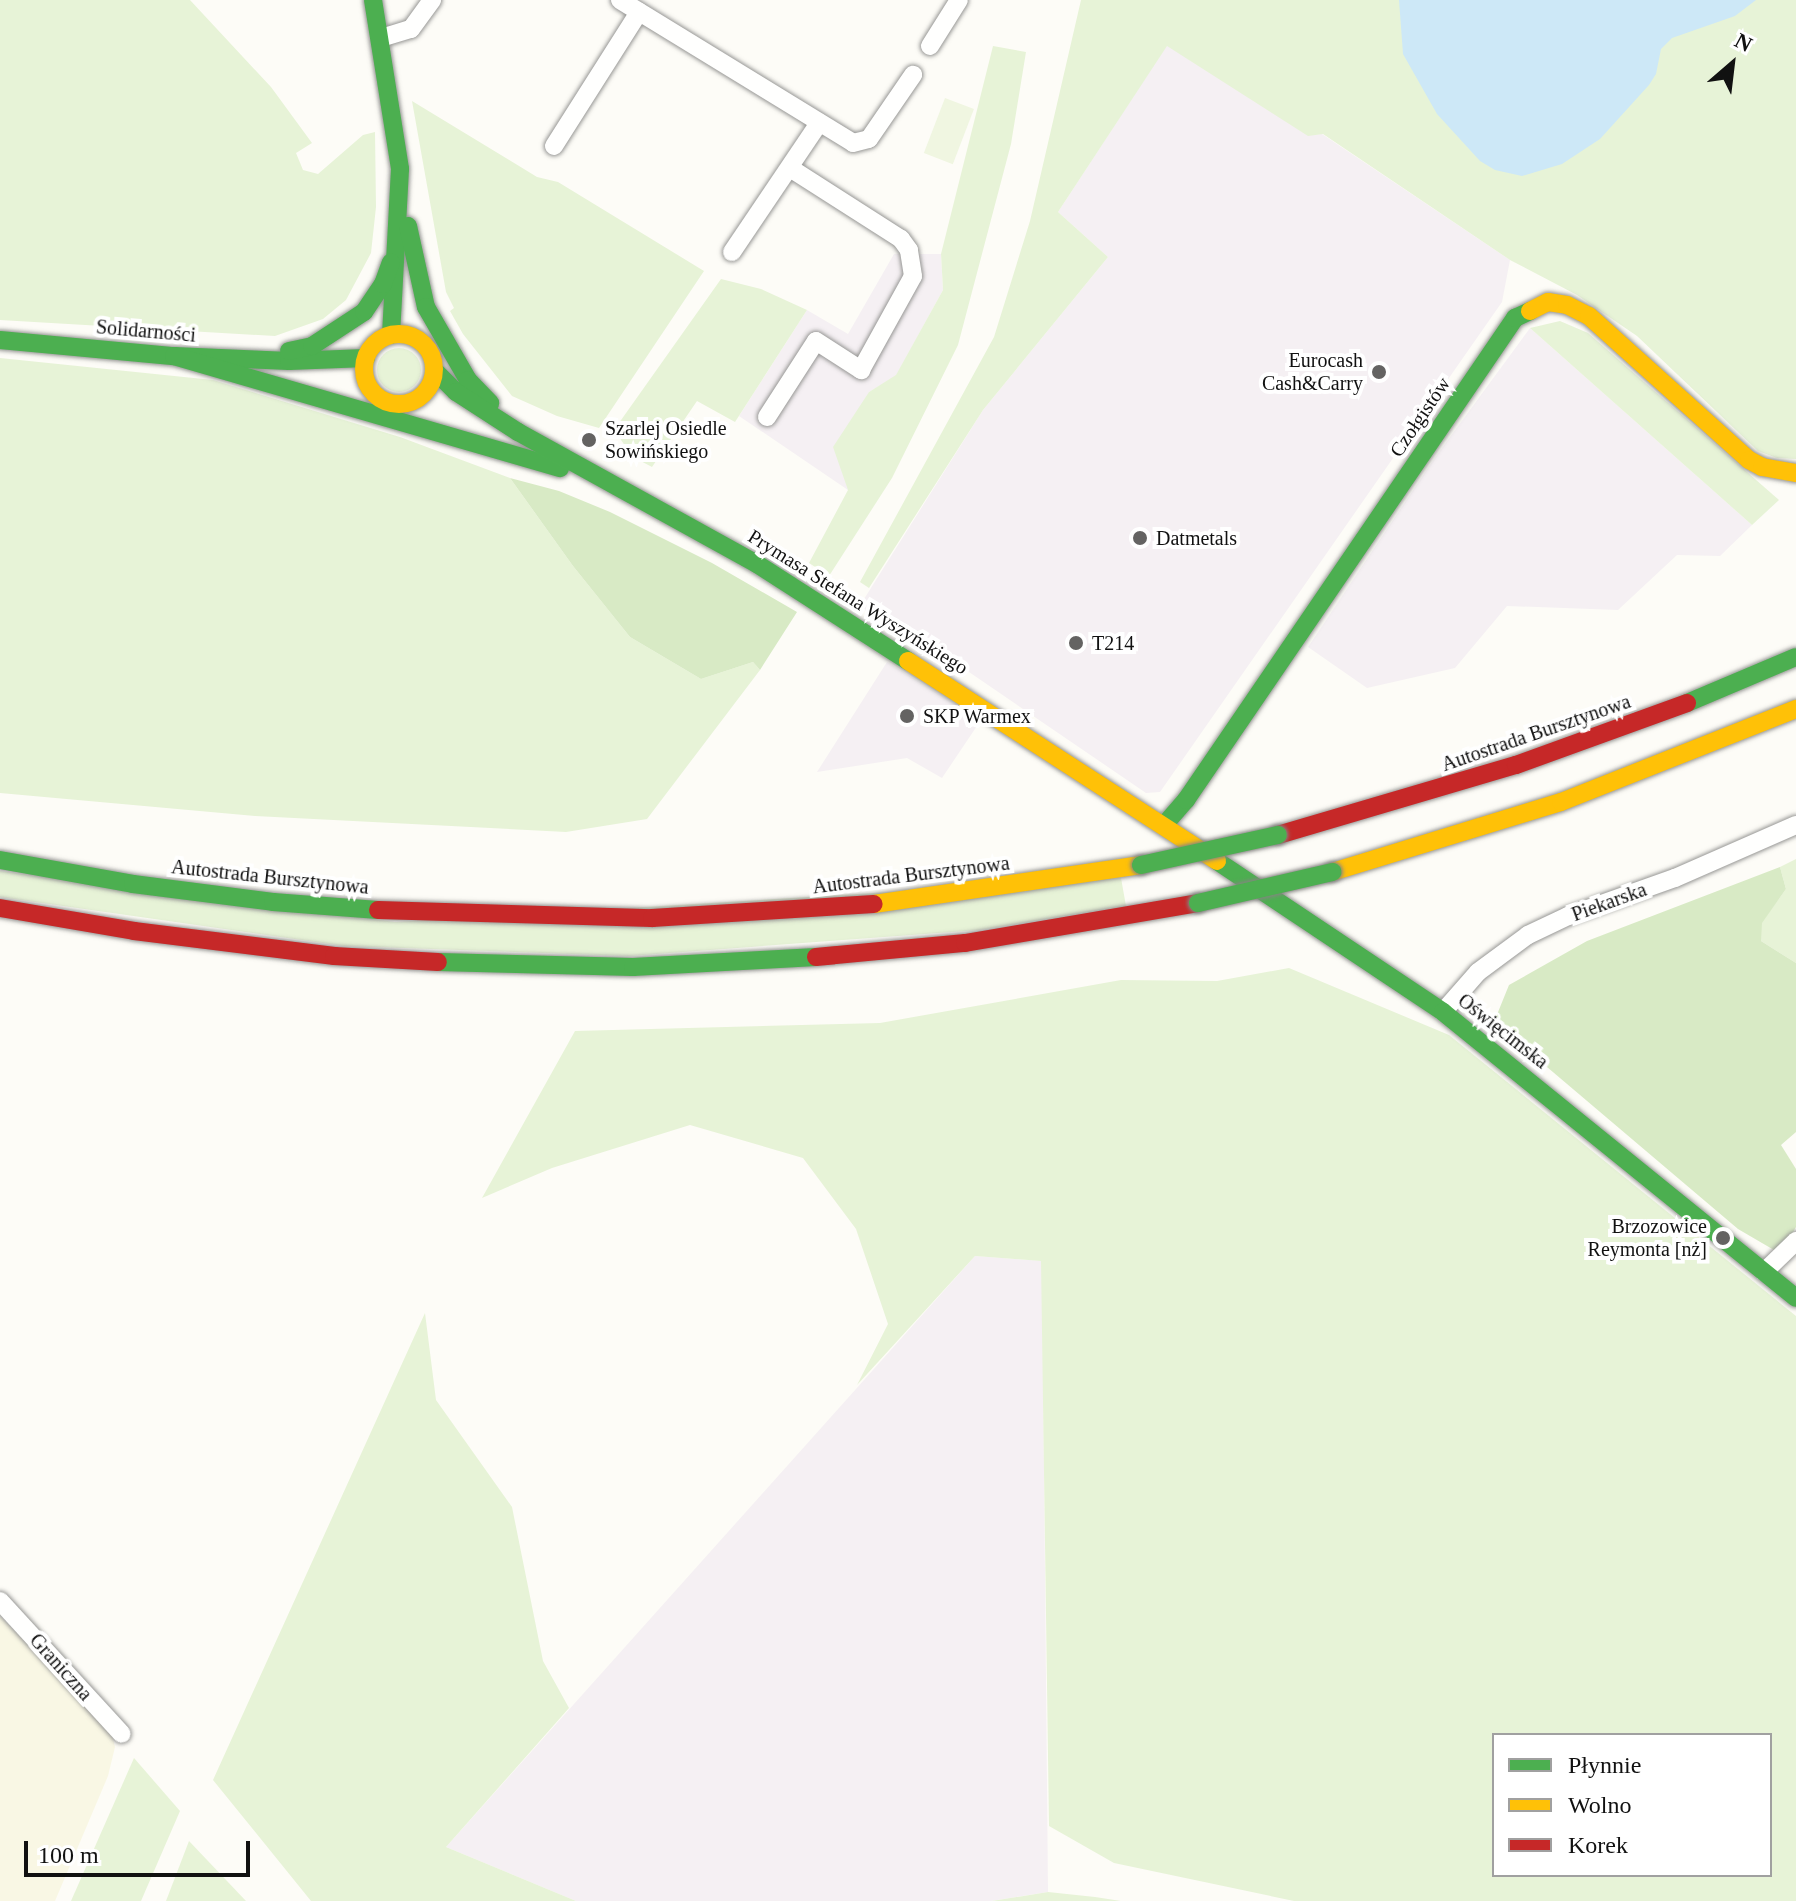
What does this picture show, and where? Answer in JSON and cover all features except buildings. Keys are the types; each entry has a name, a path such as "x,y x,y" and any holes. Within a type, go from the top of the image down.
{"main road":[{"path":"373,0 400,169 391,335"},
{"path":"400,196 412,336"},
{"path":"218,358 312,346 364,312 383,284 390,263 400,196"},
{"path":"400,196 426,307 468,380 518,432"},
{"name":"Czołgistów","path":"1165,824 1186,800 1515,318 1548,302 1567,305 1589,316 1749,460 1762,467 1796,473"},
{"path":"391,335 412,336 428,350 434,370 422,395 412,401 389,402 378,397 365,378 366,358 378,341 391,335"},
{"name":"Solidarności","path":"0,340 174,356 289,361 366,358"},
{"path":"174,356 529,457 615,485"},
{"name":"Solidarności","path":"289,361 365,378"},
{"name":"Prymasa Stefana Wyszyńskiego","path":"434,370 456,392 518,432 757,564 1165,824"},
{"name":"Prymasa Stefana Wyszyńskiego","path":"422,395 518,432"},
{"name":"Autostrada Bursztynowa","path":"0,860 214,895 371,910 489,916 652,918 862,905 970,892 1141,865 1278,835 1516,765 1698,699 1796,657"},
{"path":"0,908 226,944 334,956 493,965 633,967 785,960 965,943 1198,903 1332,872 1561,802 1796,709"},
{"name":"Oświęcimska","path":"1165,824 1443,1012 1796,1298"}],"street":[{"path":"381,38 411,29 432,0"},
{"path":"620,0 853,143 869,139 913,75"},
{"path":"930,46 959,0"},
{"path":"554,146 639,12"},
{"path":"732,252 819,123"},
{"path":"767,417 816,341 861,370 913,276 909,250 901,239 790,168"},
{"name":"Piekarska","path":"1443,1012 1478,972 1528,935 1796,825"},
{"path":"1764,1272 1796,1241"},
{"name":"Graniczna","path":"0,1601 122,1734"}],"shaded area":[{"path":"1167,45 1308,135 1322,134 1510,260 1502,302 1160,792 1146,793 969,672 859,607 983,410 1108,257 1058,212"},
{"path":"894,254 941,254 943,290 896,376 869,392 848,490 739,416 807,310 848,334"},
{"path":"1530,328 1752,525 1720,556 1677,555 1618,610 1507,606 1455,668 1367,688 1308,647 1434,459"},
{"path":"887,662 981,720 942,778 907,758 817,772"},
{"path":"975,1256 1042,1261 1048,1892 991,1901 576,1901 446,1847"},
{"path":"0,1616 111,1731 115,1747 108,1776 55,1901 0,1901"}],"green space":[{"path":"0,0 190,0 271,87 312,143 296,153 303,170 318,174 363,135 375,132 376,207 371,253 346,300 323,319 275,336 0,320"},
{"path":"1081,0 1796,0 1796,459 1777,458 1758,451 1637,336 1577,295 1510,260 1323,134 1308,136 1167,46 1058,212 1108,257 983,410 869,588 860,582 994,337 1030,221"},
{"path":"993,46 1026,52 1011,144 958,345 892,478 829,576 809,563 848,490 833,447 869,392 896,375 943,290 941,254"},
{"path":"945,98 974,109 953,164 924,153"},
{"path":"412,101 537,177 558,182 704,271 599,428 557,416 512,396 463,334 450,311 454,308 446,292"},
{"path":"721,279 761,289 807,310 735,422 697,401 652,467 633,457 614,430"},
{"path":"1560,321 1588,333 1779,500 1752,525 1530,328"},
{"path":"399,348 415,354 421,370 415,386 399,392 383,386 377,370 383,354"},
{"path":"0,358 213,380 400,437 510,478 573,566 630,637 701,679 753,662 760,670 647,819 566,832 255,816 0,793"},
{"path":"510,478 559,491 610,512 712,563 797,612 760,670 753,662 701,679 630,637 573,566"},
{"path":"1796,859 1796,963 1761,941 1761,923 1786,889 1780,867"},
{"path":"1780,867 1786,889 1762,923 1761,941 1796,963 1796,1132 1781,1145 1796,1169 1796,1227 1781,1254 1738,1229 1494,1022 1509,985 1587,941"},
{"path":"0,871 395,922 1121,878 1126,906 979,930 629,956 344,946 0,897"},
{"path":"1289,968 1449,1035 1796,1316 1796,1901 1294,1901 1114,1863 1049,1826 1041,1261 975,1256 857,1385 888,1324 856,1229 803,1158 690,1125 552,1168 482,1198 575,1031 880,1023 1121,980 1217,981"},
{"path":"425,1313 436,1400 512,1507 543,1661 569,1708 446,1847 576,1901 311,1901 213,1780"},
{"path":"134,1758 180,1811 141,1901 71,1901"},
{"path":"189,1841 246,1901 166,1901"},
{"path":"1048,1892 1095,1897 1121,1901 992,1901"}],"water":[{"path":"1399,0 1756,0 1735,16 1672,38 1661,49 1656,74 1649,85 1600,139 1562,164 1522,176 1495,170 1480,161 1437,114 1403,54"}],"traffic: fast":[{"path":"373,0 400,169 391,335"},
{"path":"408,226 426,307 468,380 490,403"},
{"path":"289,351 312,346 364,312 383,284 391,262"},
{"path":"1165,824 1186,800 1515,318 1530,311"},
{"path":"0,340 174,356 289,361 366,358"},
{"path":"174,356 560,468"},
{"path":"434,370 456,392 518,432 757,564 908,661"},
{"path":"1687,703 1796,657"},
{"path":"1141,865 1278,835"},
{"path":"0,860 133,884 273,902 378,910"},
{"path":"1217,861 1443,1012 1796,1298"},
{"path":"1198,903 1332,872"},
{"path":"438,962 633,967 816,957"}],"traffic: slow":[{"path":"1530,311 1548,302 1567,305 1589,316 1749,460 1762,467 1796,473"},
{"path":"399,334 418,340 428,350 434,369 428,388 418,398 399,404 380,398 370,388 364,369 370,350 380,340 399,334"},
{"path":"908,661 1217,861"},
{"path":"1332,872 1561,802 1796,709"},
{"path":"874,904 1141,865"}],"traffic: jam":[{"path":"1278,835 1516,765 1687,703"},
{"path":"816,957 965,943 1198,903"},
{"path":"378,910 652,918 874,904"},
{"path":"0,908 134,931 334,956 438,962"}],"place":[{"name":"Eurocash Cash&Carry","path":"1379,372"},
{"name":"Szarlej Osiedle Sowińskiego","path":"589,440"},
{"name":"Datmetals","path":"1140,538"},
{"name":"T214","path":"1076,643"},
{"name":"SKP Warmex","path":"907,716"},
{"name":"Brzozowice Reymonta [nż]","path":"1723,1238"}]}
